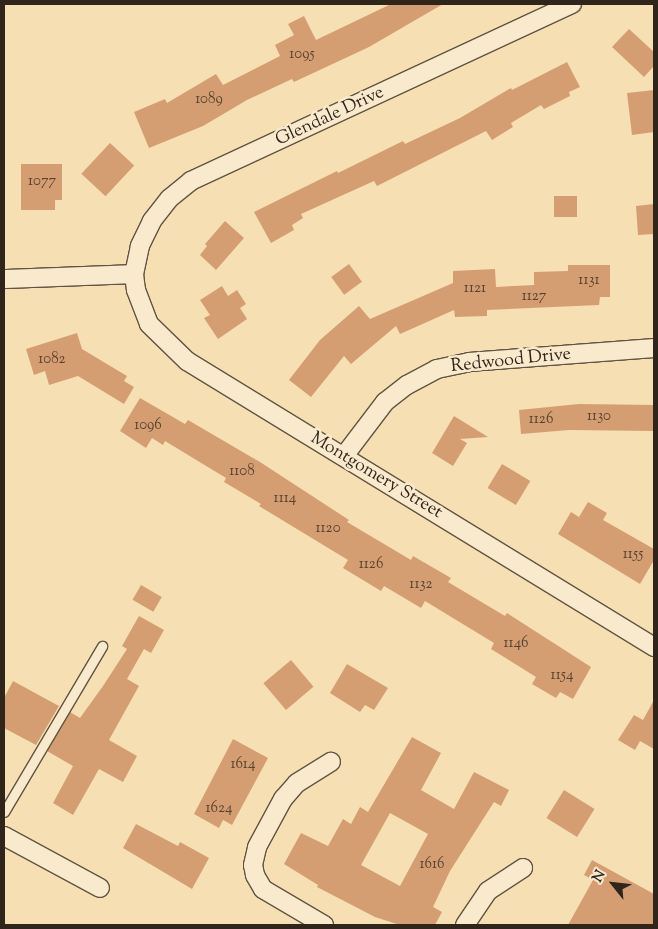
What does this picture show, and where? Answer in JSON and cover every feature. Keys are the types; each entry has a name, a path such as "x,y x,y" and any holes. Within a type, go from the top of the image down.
{"street":[{"name":"Glendale Drive","path":"134,274 140,246 152,221 169,199 191,181 572,4"},
{"path":"4,279 134,274"},
{"name":"Montgomery Street","path":"134,274 142,310 149,324 168,345 187,361 654,647"},
{"name":"Redwood Drive","path":"344,456 385,402 407,385 437,369 469,362 654,348"},
{"path":"324,925 272,896 263,889 255,875 257,847 283,799 297,783 331,762"},
{"path":"4,836 100,888"},
{"path":"465,925 488,891 523,868"}],"lane":[{"path":"4,812 102,646"}],"building":[{"path":"391,4 443,4 369,47 294,82 292,79 247,100 203,126 149,148 134,112 165,99 167,103 216,74 223,85 280,56 275,45 294,35 288,24 304,16 316,40"},
{"path":"629,29 654,52 654,66 644,77 612,47"},
{"path":"567,62 580,87 569,92 570,96 544,109 541,105 511,123 513,127 492,140 486,131 377,186 374,181 301,214 303,218 292,225 294,230 271,243 254,212 337,171 338,173 403,141 405,144 460,118 511,88 512,90"},
{"path":"654,90 654,132 632,135 627,93"},
{"path":"110,143 134,166 105,196 81,174"},
{"path":"21,164 62,164 62,200 55,200 55,210 21,210"},
{"path":"554,196 577,196 577,217 554,217"},
{"path":"654,204 654,234 638,235 636,206"},
{"path":"225,221 244,238 216,270 200,255 207,246 205,244"},
{"path":"349,264 362,282 344,295 331,277"},
{"path":"568,265 610,265 610,297 600,297 599,305 487,310 487,316 455,317 454,310 400,334 396,326 351,364 344,356 311,397 289,380 320,340 359,306 370,319 453,283 453,271 495,269 496,287 534,285 534,272 568,271"},
{"path":"222,286 228,296 237,290 246,304 240,308 247,319 218,339 204,318 210,315 200,300"},
{"path":"77,333 82,349 127,376 124,381 134,387 124,404 78,376 49,385 45,371 34,375 26,349"},
{"path":"140,398 185,424 188,420 260,462 349,520 347,522 411,560 413,556 451,578 448,582 505,616 507,613 591,667 573,699 560,692 556,698 532,684 536,677 491,649 494,643 425,601 421,608 384,586 381,591 343,568 348,560 259,506 261,504 224,482 226,478 165,441 163,445 152,438 146,448 120,431"},
{"path":"579,404 654,405 654,431 569,430 521,434 519,410"},
{"path":"454,416 488,437 460,439 467,443 453,466 432,453"},
{"path":"502,464 530,481 516,505 488,488"},
{"path":"588,502 607,513 603,520 654,549 654,560 640,584 558,534 571,512 579,517"},
{"path":"141,585 162,597 153,612 132,600"},
{"path":"139,616 164,630 151,653 144,649 127,679 139,686 109,740 137,756 123,782 99,769 73,815 53,803 73,766 47,751 70,712 80,718 103,686 127,649 122,646"},
{"path":"291,660 313,687 286,710 263,683"},
{"path":"347,664 388,688 374,710 365,705 360,712 330,693"},
{"path":"13,681 59,706 36,745 4,728 4,698"},
{"path":"654,700 654,749 640,741 635,750 618,740 634,715 643,720"},
{"path":"412,737 441,753 421,790 454,809 474,772 509,790 501,806 494,802 450,871 433,907 442,912 435,925 400,925 375,917 317,887 318,885 284,864 301,833 328,846 343,819 351,824 360,807 368,812","holes":["390,813 428,834 400,886 361,865"]},
{"path":"233,739 268,758 232,825 223,820 219,828 194,814"},
{"path":"564,790 595,809 577,837 547,818"},
{"path":"136,824 178,846 180,842 209,858 192,889 123,848"},
{"path":"592,860 654,894 654,925 568,925 593,880 584,875"}]}
